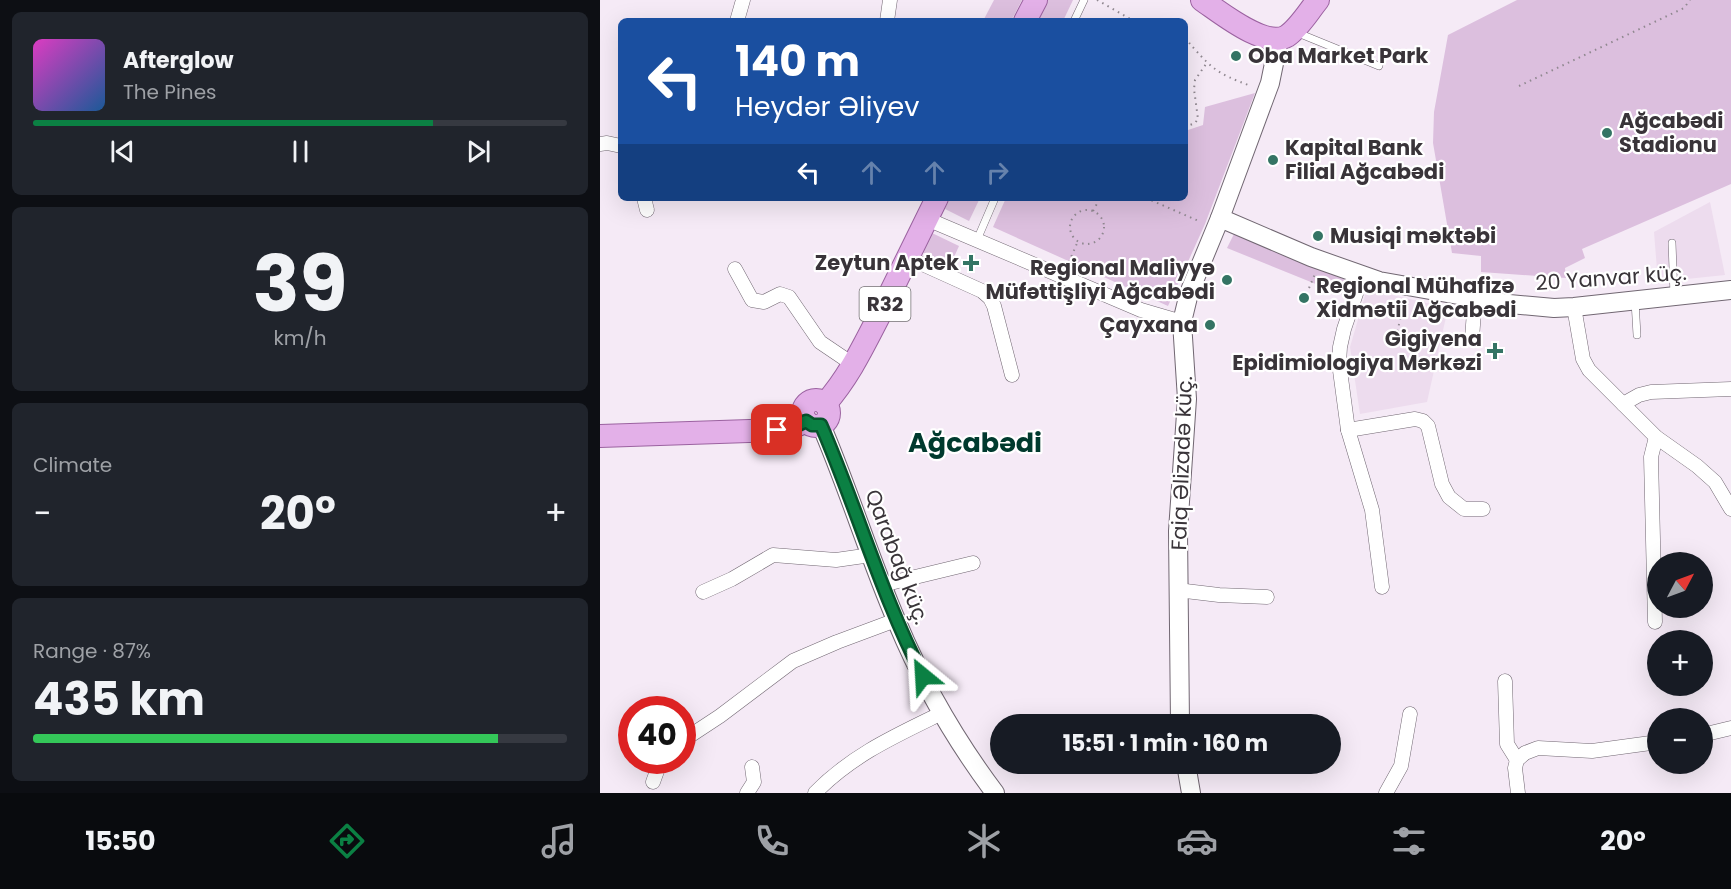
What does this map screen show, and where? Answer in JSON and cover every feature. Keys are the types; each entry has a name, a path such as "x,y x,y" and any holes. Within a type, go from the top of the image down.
{"main road":[{"path":"1027,18 1036,0"},
{"path":"1202,0 1246,29 1269,38 1286,35"},
{"name":"Faiq Əlizadə küç.","path":"1286,35 1318,0"},
{"name":"R32","path":"817,417 854,365 936,201"},
{"path":"600,436 777,430 817,417"}],"street":[{"path":"738,18 742,0"},
{"path":"887,18 890,0"},
{"name":"Faiq Əlizadə küç.","path":"1180,714 1178,531 1187,399 1182,322 1212,221 1267,92 1286,35"},
{"path":"600,144 618,145"},
{"path":"927,219 1141,310 1182,322"},
{"name":"20 Yanvar küç.","path":"1212,221 1362,276 1475,299 1538,307 1574,307 1674,298 1731,290"},
{"path":"909,258 982,291 990,298 1012,375"},
{"path":"735,268 752,300 764,302 780,294 789,297 820,342 854,365"},
{"path":"1362,276 1340,347 1339,363 1348,430 1372,510 1382,587"},
{"path":"1472,338 1475,299"},
{"path":"1574,307 1583,359 1589,370 1656,436 1715,482 1731,509"},
{"path":"1623,404 1639,395 1651,392 1731,389"},
{"name":"Qarabağ küç.","path":"817,417 841,471 896,620 942,712 995,793"},
{"path":"1348,430 1415,419 1424,421 1428,426 1442,484 1449,497 1464,509 1483,509"},
{"path":"1655,622 1651,457 1656,436"},
{"path":"703,592 732,579 773,555 837,560 871,555"},
{"path":"882,585 973,563"},
{"path":"1177,590 1267,597"},
{"path":"696,732 793,661 896,620"},
{"path":"1505,681 1507,744 1517,760"},
{"path":"815,793 852,759 942,712"},
{"path":"1386,793 1401,766 1410,714"},
{"path":"1713,732 1731,728"},
{"path":"1518,793 1515,768 1517,760 1525,753 1538,748 1592,751 1647,744"},
{"path":"747,793 754,782 752,767"},
{"path":"653,782 656,774"},
{"path":"1188,774 1191,793"}],"lane":[{"path":"1075,18 1084,0"},
{"path":"1286,35 1379,66"},
{"path":"977,240 994,201"},
{"path":"1672,243 1674,298"},
{"path":"1635,301 1637,335"}],"path":[{"path":"1097,0 1129,18"},
{"path":"1520,86 1684,8 1690,0"},
{"path":"1188,41 1207,63 1227,78 1267,92"},
{"path":"1188,126 1198,119 1195,80 1207,63"},
{"path":"1093,211 1098,201"},
{"path":"1155,201 1212,221"},
{"path":"1085,210 1093,211 1100,216 1104,231 1093,243 1085,244 1072,235 1070,227 1077,213 1085,210"},
{"path":"1069,262 1078,241"},
{"path":"1395,343 1407,286"}],"shaded area":[{"path":"994,0 1022,0 1013,18 985,18"},
{"path":"1042,0 1073,0 1064,18 1034,18"},
{"path":"1517,0 1731,0 1731,184 1582,249 1585,258 1565,268 1566,278 1481,272 1481,256 1452,253 1433,143 1434,112 1448,35"},
{"path":"1255,93 1205,224 1168,306 993,227 1005,201 1188,201 1188,130 1203,125 1205,107"},
{"path":"949,201 979,201 969,221 945,209"},
{"path":"1710,202 1725,275 1658,282 1654,232"},
{"path":"932,233 959,246 950,266 922,252"},
{"path":"1234,234 1348,281 1343,295 1227,248"},
{"path":"1367,289 1448,308 1427,402 1360,414 1350,347"}],"place":[{"name":"Oba Market Park","path":"1236,56"},
{"name":"Ağcabədi Stadionu","path":"1607,133"},
{"name":"Kapital Bank Filial Ağcabədi","path":"1273,160"},
{"name":"Musiqi məktəbi","path":"1318,236"},
{"name":"Zeytun Aptek","path":"971,263"},
{"name":"Regional Maliyyə Müfəttişliyi Ağcabədi","path":"1227,280"},
{"name":"Regional Mühafizə Xidmətii Ağcabədi","path":"1304,298"},
{"name":"Çayxana","path":"1210,325"},
{"name":"Gigiyena Epidimiologiya Mərkəzi","path":"1495,351"}],"district":[{"name":"Ağcabədi","path":"975,443"}],"route":[{"path":"777,430 806,421 812,425 821,425 841,471 896,620 923,676"}]}
